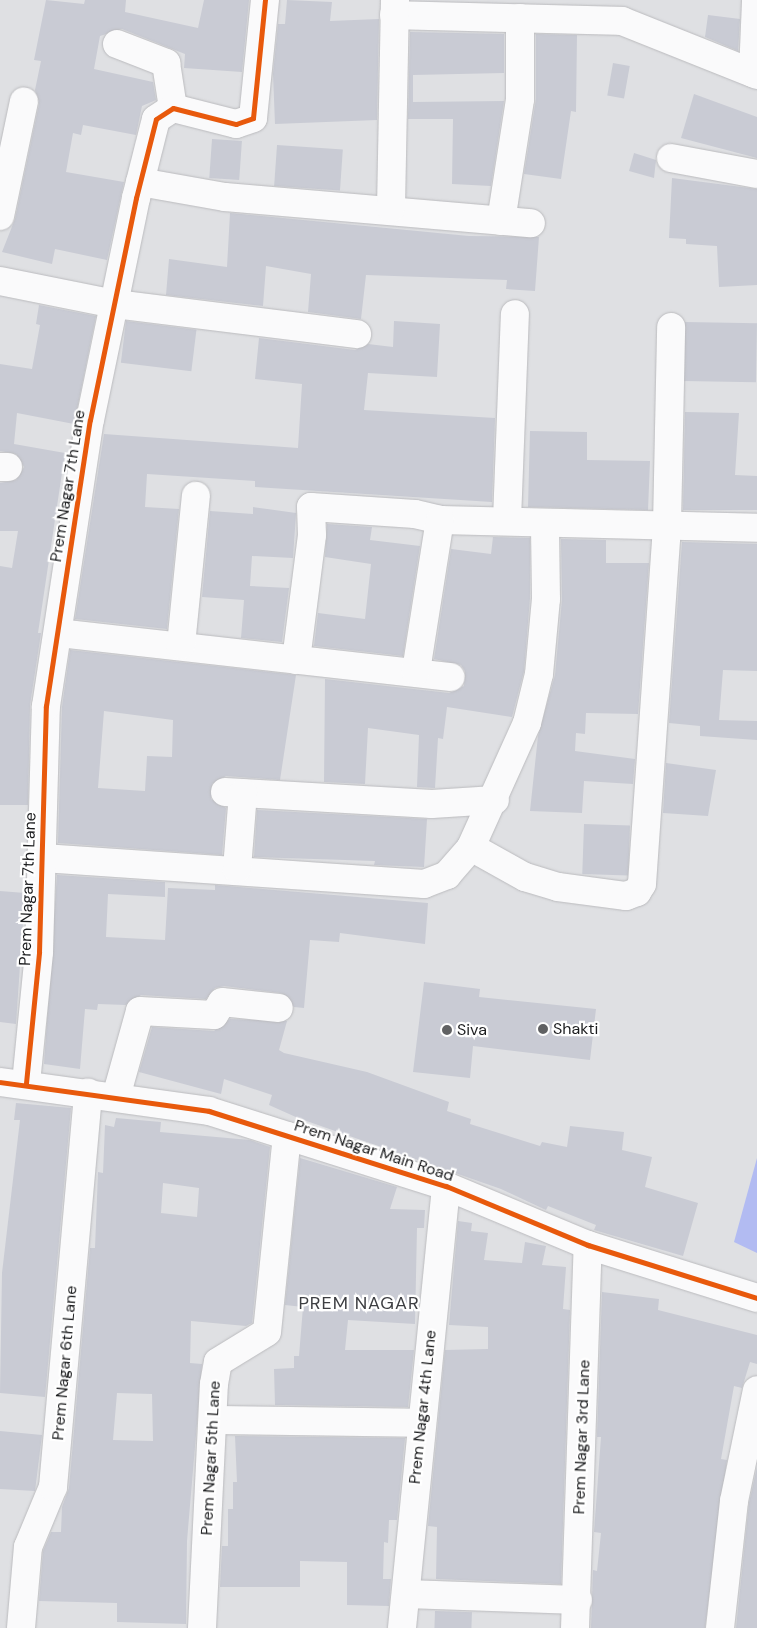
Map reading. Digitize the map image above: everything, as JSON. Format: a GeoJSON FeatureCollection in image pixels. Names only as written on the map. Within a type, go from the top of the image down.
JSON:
{"type":"FeatureCollection","features":[{"type":"Feature","properties":{"kind":"street"},"geometry":{"type":"LineString","coordinates":[[117,44],[166,63],[173,108],[236,124],[252,118],[265,0]]}},
{"type":"Feature","properties":{"kind":"street"},"geometry":{"type":"LineString","coordinates":[[391,208],[394,7],[520,18],[619,11],[755,74],[756,0]]}},
{"type":"Feature","properties":{"kind":"street"},"geometry":{"type":"LineString","coordinates":[[501,221],[520,99],[520,18]]}},
{"type":"Feature","properties":{"kind":"street"},"geometry":{"type":"LineString","coordinates":[[0,216],[24,101]]}},
{"type":"Feature","properties":{"kind":"street","name":"Prem Nagar 7th Lane"},"geometry":{"type":"LineString","coordinates":[[13,1083],[43,858],[46,706],[90,420],[140,182],[156,119],[173,108]]}},
{"type":"Feature","properties":{"kind":"street"},"geometry":{"type":"LineString","coordinates":[[671,158],[757,174]]}},
{"type":"Feature","properties":{"kind":"street"},"geometry":{"type":"LineString","coordinates":[[140,182],[226,197],[391,208],[532,223]]}},
{"type":"Feature","properties":{"kind":"street"},"geometry":{"type":"LineString","coordinates":[[0,281],[115,304],[357,334]]}},
{"type":"Feature","properties":{"kind":"street"},"geometry":{"type":"LineString","coordinates":[[507,520],[515,314]]}},
{"type":"Feature","properties":{"kind":"street"},"geometry":{"type":"LineString","coordinates":[[471,847],[525,877],[558,887],[605,895],[637,892],[646,846],[667,525],[671,326]]}},
{"type":"Feature","properties":{"kind":"street"},"geometry":{"type":"LineString","coordinates":[[181,645],[196,496]]}},
{"type":"Feature","properties":{"kind":"street"},"geometry":{"type":"LineString","coordinates":[[296,660],[312,535],[311,507],[415,514],[440,520],[507,520],[545,523],[757,528]]}},
{"type":"Feature","properties":{"kind":"street"},"geometry":{"type":"LineString","coordinates":[[416,671],[440,520]]}},
{"type":"Feature","properties":{"kind":"street"},"geometry":{"type":"LineString","coordinates":[[43,858],[424,884],[447,875],[471,847],[495,800],[527,723],[539,674],[546,599],[545,523]]}},
{"type":"Feature","properties":{"kind":"street"},"geometry":{"type":"LineString","coordinates":[[58,633],[181,645],[296,660],[416,671],[451,677]]}},
{"type":"Feature","properties":{"kind":"street"},"geometry":{"type":"LineString","coordinates":[[237,870],[234,793],[432,804],[495,800]]}},
{"type":"Feature","properties":{"kind":"street"},"geometry":{"type":"LineString","coordinates":[[116,1096],[140,1011],[214,1015],[222,1002],[279,1008]]}},
{"type":"Feature","properties":{"kind":"street","name":"Prem Nagar Main Road"},"geometry":{"type":"LineString","coordinates":[[13,1083],[88,1094],[116,1096],[209,1111],[446,1186],[588,1246],[757,1298]]}},
{"type":"Feature","properties":{"kind":"street","name":"Prem Nagar 6th Lane"},"geometry":{"type":"LineString","coordinates":[[21,1628],[28,1547],[53,1487],[88,1094]]}},
{"type":"Feature","properties":{"kind":"street","name":"Prem Nagar 5th Lane"},"geometry":{"type":"LineString","coordinates":[[202,1628],[218,1362],[267,1332],[287,1136]]}},
{"type":"Feature","properties":{"kind":"street","name":"Prem Nagar 4th Lane"},"geometry":{"type":"LineString","coordinates":[[402,1628],[446,1186]]}},
{"type":"Feature","properties":{"kind":"street","name":"Prem Nagar 3rd Lane"},"geometry":{"type":"LineString","coordinates":[[575,1628],[578,1600],[588,1246]]}},
{"type":"Feature","properties":{"kind":"street"},"geometry":{"type":"LineString","coordinates":[[720,1628],[734,1501],[757,1390]]}},
{"type":"Feature","properties":{"kind":"street"},"geometry":{"type":"LineString","coordinates":[[214,1420],[421,1423]]}},
{"type":"Feature","properties":{"kind":"street"},"geometry":{"type":"LineString","coordinates":[[406,1594],[578,1600]]}},
{"type":"Feature","properties":{"kind":"water"},"geometry":{"type":"Polygon","coordinates":[[[757,1158],[757,1253],[734,1242],[757,1158]]]}},
{"type":"Feature","properties":{"kind":"building"},"geometry":{"type":"Polygon","coordinates":[[[46,0],[84,4],[85,0],[126,0],[125,12],[198,28],[204,0],[249,0],[242,72],[184,68],[185,54],[122,29],[100,36],[94,69],[153,82],[156,100],[142,106],[136,135],[83,125],[81,135],[73,133],[66,172],[124,182],[107,260],[55,249],[52,264],[2,252],[15,219],[39,104],[35,90],[41,61],[34,60],[46,0]]]}},
{"type":"Feature","properties":{"kind":"building"},"geometry":{"type":"Polygon","coordinates":[[[287,0],[332,2],[330,21],[379,19],[377,120],[275,124],[273,74],[278,24],[285,24],[287,0]]]}},
{"type":"Feature","properties":{"kind":"building"},"geometry":{"type":"Polygon","coordinates":[[[708,15],[740,19],[738,51],[705,37],[708,15]]]}},
{"type":"Feature","properties":{"kind":"building"},"geometry":{"type":"Polygon","coordinates":[[[410,32],[504,34],[504,73],[413,75],[413,102],[504,101],[491,186],[452,184],[453,119],[408,119],[410,32]]]}},
{"type":"Feature","properties":{"kind":"building"},"geometry":{"type":"Polygon","coordinates":[[[536,34],[577,35],[576,112],[571,111],[561,179],[524,174],[536,99],[536,34]]]}},
{"type":"Feature","properties":{"kind":"building"},"geometry":{"type":"Polygon","coordinates":[[[613,63],[630,66],[624,98],[607,95],[613,63]]]}},
{"type":"Feature","properties":{"kind":"building"},"geometry":{"type":"Polygon","coordinates":[[[694,94],[757,117],[757,158],[681,138],[694,94]]]}},
{"type":"Feature","properties":{"kind":"building"},"geometry":{"type":"Polygon","coordinates":[[[212,139],[242,141],[239,180],[209,178],[212,139]]]}},
{"type":"Feature","properties":{"kind":"building"},"geometry":{"type":"Polygon","coordinates":[[[277,145],[343,150],[340,191],[274,186],[277,145]]]}},
{"type":"Feature","properties":{"kind":"building"},"geometry":{"type":"Polygon","coordinates":[[[634,153],[656,160],[654,178],[629,171],[634,153]]]}},
{"type":"Feature","properties":{"kind":"building"},"geometry":{"type":"Polygon","coordinates":[[[672,178],[757,189],[757,285],[719,287],[717,246],[686,244],[686,239],[669,238],[672,178]]]}},
{"type":"Feature","properties":{"kind":"building"},"geometry":{"type":"Polygon","coordinates":[[[230,213],[469,236],[539,237],[535,291],[506,289],[507,280],[366,275],[361,319],[308,312],[311,274],[266,266],[263,306],[166,295],[169,259],[227,267],[230,213]]]}},
{"type":"Feature","properties":{"kind":"building"},"geometry":{"type":"Polygon","coordinates":[[[39,305],[96,316],[74,424],[17,413],[14,444],[65,453],[38,633],[41,633],[30,705],[28,805],[0,805],[0,566],[12,568],[18,531],[0,531],[0,483],[16,480],[24,467],[16,454],[0,451],[0,364],[32,369],[40,325],[36,324],[39,305]]]}},
{"type":"Feature","properties":{"kind":"building"},"geometry":{"type":"Polygon","coordinates":[[[126,321],[196,330],[191,371],[121,363],[126,321]]]}},
{"type":"Feature","properties":{"kind":"building"},"geometry":{"type":"Polygon","coordinates":[[[394,321],[440,324],[437,377],[368,373],[364,410],[495,418],[492,502],[255,487],[255,481],[147,474],[145,507],[179,509],[167,629],[75,619],[104,434],[298,448],[302,384],[255,379],[259,338],[355,350],[368,344],[393,347],[394,321]]]}},
{"type":"Feature","properties":{"kind":"building"},"geometry":{"type":"Polygon","coordinates":[[[685,322],[757,323],[756,382],[684,381],[685,322]]]}},
{"type":"Feature","properties":{"kind":"building"},"geometry":{"type":"Polygon","coordinates":[[[685,412],[739,413],[735,475],[757,476],[757,510],[683,510],[685,412]]]}},
{"type":"Feature","properties":{"kind":"building"},"geometry":{"type":"Polygon","coordinates":[[[530,431],[587,432],[587,460],[650,461],[648,510],[528,507],[530,431]]]}},
{"type":"Feature","properties":{"kind":"building"},"geometry":{"type":"Polygon","coordinates":[[[253,507],[296,513],[293,558],[252,556],[250,586],[289,588],[282,642],[241,638],[244,600],[202,597],[210,511],[253,514],[253,507]]]}},
{"type":"Feature","properties":{"kind":"building"},"geometry":{"type":"Polygon","coordinates":[[[327,524],[372,527],[370,540],[420,546],[403,656],[314,646],[318,613],[365,619],[371,564],[325,557],[327,524]]]}},
{"type":"Feature","properties":{"kind":"building"},"geometry":{"type":"Polygon","coordinates":[[[493,537],[530,538],[530,598],[524,671],[512,717],[447,707],[443,739],[438,738],[435,788],[417,787],[419,735],[368,728],[365,784],[324,782],[325,679],[449,693],[464,686],[465,671],[461,665],[434,659],[451,549],[491,554],[493,537]]]}},
{"type":"Feature","properties":{"kind":"building"},"geometry":{"type":"Polygon","coordinates":[[[561,539],[606,540],[606,563],[649,563],[638,714],[586,713],[585,734],[576,733],[575,751],[635,759],[633,784],[584,781],[582,813],[530,811],[538,736],[555,675],[562,600],[561,539]]]}},
{"type":"Feature","properties":{"kind":"building"},"geometry":{"type":"Polygon","coordinates":[[[682,542],[757,544],[757,671],[723,670],[719,720],[757,721],[757,740],[700,736],[700,726],[669,723],[682,542]]]}},
{"type":"Feature","properties":{"kind":"building"},"geometry":{"type":"Polygon","coordinates":[[[70,650],[296,675],[280,780],[226,776],[212,784],[211,799],[226,808],[222,855],[58,843],[62,707],[70,650]],[[104,711],[98,788],[145,791],[147,756],[172,757],[173,720],[104,711]]]}},
{"type":"Feature","properties":{"kind":"building"},"geometry":{"type":"Polygon","coordinates":[[[666,763],[716,770],[708,816],[663,813],[666,763]]]}},
{"type":"Feature","properties":{"kind":"building"},"geometry":{"type":"Polygon","coordinates":[[[257,810],[427,819],[424,867],[374,865],[375,861],[254,857],[257,810]]]}},
{"type":"Feature","properties":{"kind":"building"},"geometry":{"type":"Polygon","coordinates":[[[584,824],[630,826],[628,876],[582,874],[584,824]]]}},
{"type":"Feature","properties":{"kind":"building"},"geometry":{"type":"Polygon","coordinates":[[[57,875],[165,882],[165,897],[108,894],[106,937],[165,940],[168,888],[215,890],[215,885],[428,903],[425,944],[340,933],[339,942],[310,940],[304,1008],[294,1007],[281,993],[224,986],[215,988],[206,999],[141,995],[126,1005],[98,1004],[97,1010],[85,1009],[80,1069],[44,1064],[57,875]]]}},
{"type":"Feature","properties":{"kind":"building"},"geometry":{"type":"Polygon","coordinates":[[[0,891],[25,893],[16,1024],[0,1022],[0,891]]]}},
{"type":"Feature","properties":{"kind":"building"},"geometry":{"type":"Polygon","coordinates":[[[424,982],[480,989],[479,997],[596,1009],[590,1060],[473,1046],[470,1078],[413,1072],[424,982]]]}},
{"type":"Feature","properties":{"kind":"building"},"geometry":{"type":"Polygon","coordinates":[[[230,1019],[287,1021],[279,1050],[284,1053],[367,1072],[449,1102],[447,1111],[471,1119],[470,1124],[540,1146],[542,1142],[567,1147],[570,1126],[624,1132],[622,1150],[652,1157],[645,1187],[698,1203],[683,1256],[594,1230],[596,1225],[548,1206],[546,1210],[501,1189],[298,1118],[269,1105],[272,1095],[224,1079],[221,1094],[139,1072],[152,1027],[214,1031],[230,1019]]]}},
{"type":"Feature","properties":{"kind":"building"},"geometry":{"type":"Polygon","coordinates":[[[16,1103],[71,1108],[45,1397],[0,1393],[2,1273],[20,1120],[14,1120],[16,1103]]]}},
{"type":"Feature","properties":{"kind":"building"},"geometry":{"type":"Polygon","coordinates":[[[116,1118],[161,1122],[160,1132],[250,1140],[270,1147],[252,1323],[246,1326],[191,1321],[190,1363],[202,1364],[187,1541],[186,1624],[117,1622],[117,1603],[39,1601],[43,1551],[51,1532],[61,1532],[62,1507],[69,1488],[90,1248],[95,1248],[98,1172],[103,1173],[105,1125],[114,1127],[116,1118]],[[163,1183],[161,1213],[197,1217],[199,1188],[163,1183]],[[117,1393],[113,1440],[153,1441],[152,1394],[117,1393]]]}},
{"type":"Feature","properties":{"kind":"building"},"geometry":{"type":"Polygon","coordinates":[[[300,1158],[397,1187],[390,1209],[425,1210],[424,1228],[417,1228],[415,1324],[348,1320],[345,1350],[414,1350],[408,1407],[275,1405],[274,1369],[294,1368],[294,1356],[299,1356],[303,1307],[285,1305],[300,1158]]]}},
{"type":"Feature","properties":{"kind":"building"},"geometry":{"type":"Polygon","coordinates":[[[458,1221],[472,1223],[471,1231],[488,1233],[484,1260],[522,1263],[525,1242],[546,1246],[542,1265],[566,1267],[563,1309],[570,1310],[561,1584],[436,1579],[437,1527],[428,1526],[445,1350],[488,1349],[488,1327],[449,1325],[458,1221]]]}},
{"type":"Feature","properties":{"kind":"building"},"geometry":{"type":"Polygon","coordinates":[[[602,1292],[659,1299],[658,1310],[757,1335],[757,1364],[750,1362],[742,1388],[734,1386],[721,1459],[727,1460],[705,1628],[591,1628],[593,1570],[597,1571],[601,1533],[594,1532],[601,1437],[597,1437],[602,1292]]]}},
{"type":"Feature","properties":{"kind":"building"},"geometry":{"type":"Polygon","coordinates":[[[0,1431],[42,1435],[35,1491],[0,1489],[0,1431]]]}},
{"type":"Feature","properties":{"kind":"building"},"geometry":{"type":"Polygon","coordinates":[[[235,1436],[405,1438],[397,1520],[389,1520],[388,1543],[384,1542],[383,1579],[391,1579],[389,1606],[347,1605],[347,1562],[300,1561],[300,1587],[220,1587],[222,1546],[228,1546],[228,1509],[233,1509],[233,1482],[237,1482],[235,1436]]]}},
{"type":"Feature","properties":{"kind":"building"},"geometry":{"type":"Polygon","coordinates":[[[757,1467],[757,1628],[736,1628],[749,1503],[757,1467]]]}},
{"type":"Feature","properties":{"kind":"building"},"geometry":{"type":"Polygon","coordinates":[[[435,1611],[472,1612],[471,1628],[434,1628],[435,1611]]]}},
{"type":"Feature","properties":{"kind":"cycle path"},"geometry":{"type":"LineString","coordinates":[[26,1083],[39,952],[46,706],[90,420],[136,198],[156,119],[173,108],[236,124],[253,118],[265,0]]}},
{"type":"Feature","properties":{"kind":"cycle path"},"geometry":{"type":"LineString","coordinates":[[0,1082],[209,1111],[446,1186],[588,1245],[757,1298]]}},
{"type":"Feature","properties":{"kind":"place","name":"Shakti"},"geometry":{"type":"Point","coordinates":[543,1029]}},
{"type":"Feature","properties":{"kind":"place","name":"Siva"},"geometry":{"type":"Point","coordinates":[447,1030]}},
{"type":"Feature","properties":{"kind":"district","name":"PREM NAGAR"},"geometry":{"type":"Point","coordinates":[359,1303]}}]}
